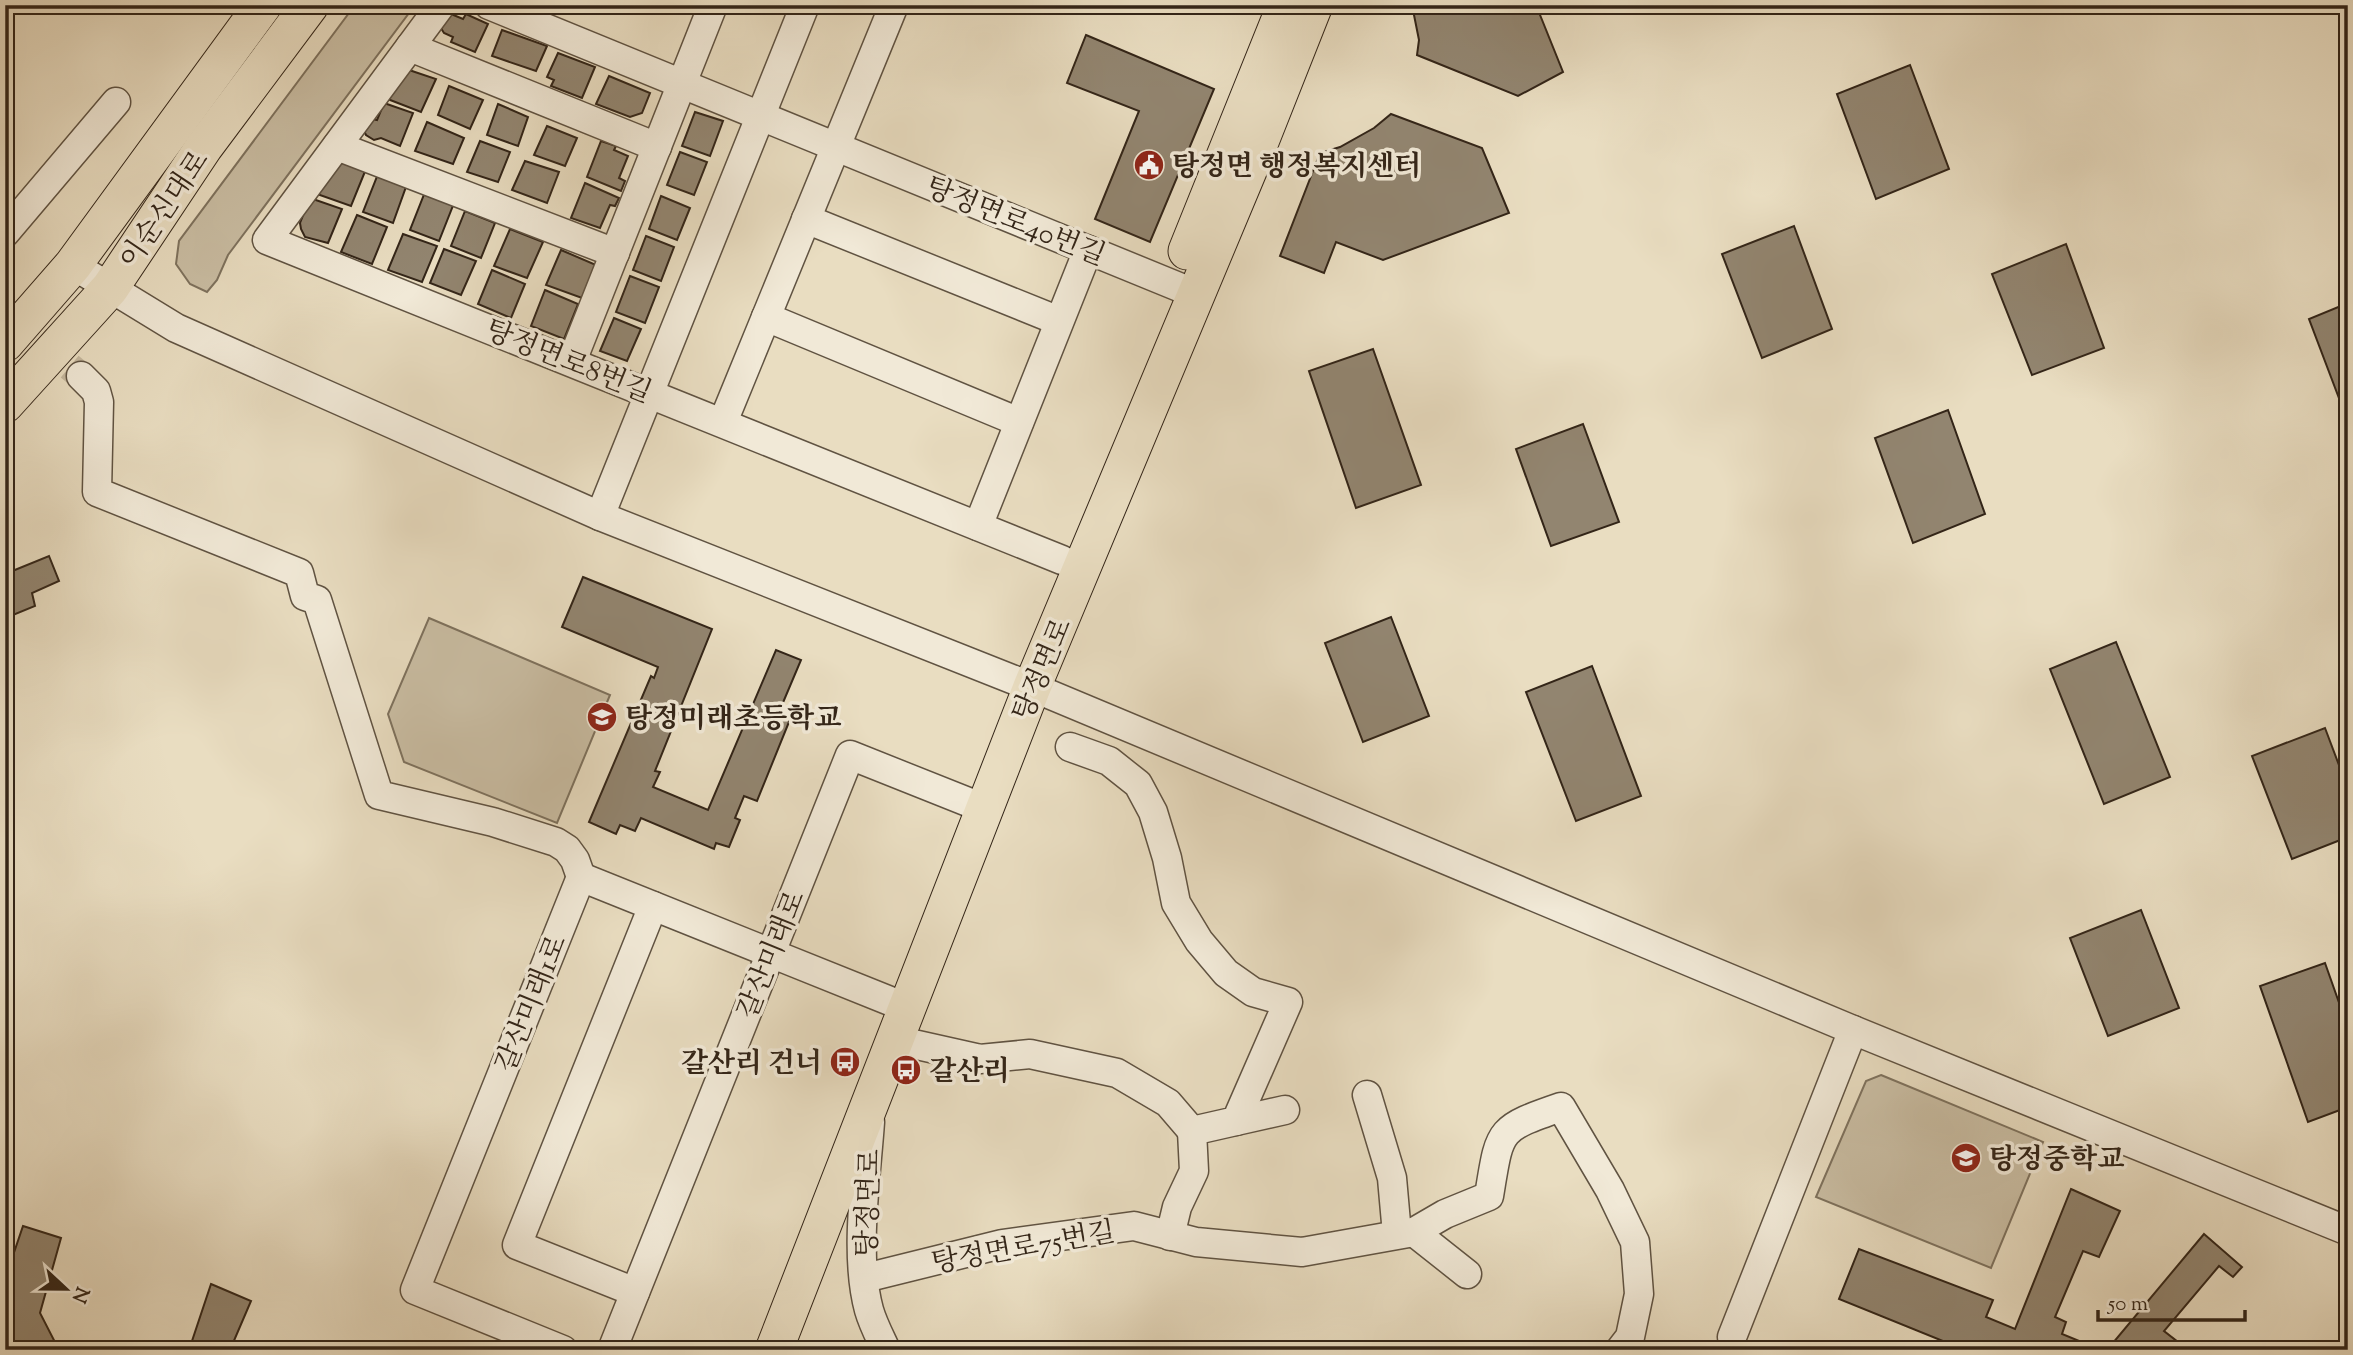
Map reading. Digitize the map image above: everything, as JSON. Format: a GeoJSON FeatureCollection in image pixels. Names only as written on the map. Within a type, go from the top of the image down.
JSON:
{"type":"FeatureCollection","features":[{"type":"Feature","properties":{"kind":"main road","name":"이순신대로"},"geometry":{"type":"LineString","coordinates":[[5,342],[73,265],[263,5]]}},
{"type":"Feature","properties":{"kind":"main road","name":"이순신대로"},"geometry":{"type":"LineString","coordinates":[[5,404],[110,288],[204,148],[310,5]]}},
{"type":"Feature","properties":{"kind":"main road","name":"탕정면로"},"geometry":{"type":"LineString","coordinates":[[863,1097],[895,1040],[1024,684],[1185,290],[1286,5]]}},
{"type":"Feature","properties":{"kind":"main road","name":"탕정면로"},"geometry":{"type":"LineString","coordinates":[[863,1097],[890,1001],[968,802],[1024,684],[1062,560],[1185,290],[1255,154],[1314,5]]}},
{"type":"Feature","properties":{"kind":"main road"},"geometry":{"type":"LineString","coordinates":[[774,1350],[822,1228],[863,1097]]}},
{"type":"Feature","properties":{"kind":"main road"},"geometry":{"type":"LineString","coordinates":[[748,1350],[863,1097]]}},
{"type":"Feature","properties":{"kind":"street","name":"탕정면로8번길"},"geometry":{"type":"LineString","coordinates":[[441,5],[267,240],[1062,560]]}},
{"type":"Feature","properties":{"kind":"street","name":"탕정면로40번길"},"geometry":{"type":"LineString","coordinates":[[489,5],[1185,290]]}},
{"type":"Feature","properties":{"kind":"street"},"geometry":{"type":"LineString","coordinates":[[572,361],[713,5]]}},
{"type":"Feature","properties":{"kind":"street"},"geometry":{"type":"LineString","coordinates":[[600,516],[805,5]]}},
{"type":"Feature","properties":{"kind":"street"},"geometry":{"type":"LineString","coordinates":[[723,422],[894,5]]}},
{"type":"Feature","properties":{"kind":"street"},"geometry":{"type":"LineString","coordinates":[[410,47],[657,147]]}},
{"type":"Feature","properties":{"kind":"street"},"geometry":{"type":"LineString","coordinates":[[5,233],[116,102]]}},
{"type":"Feature","properties":{"kind":"street"},"geometry":{"type":"LineString","coordinates":[[337,146],[615,253]]}},
{"type":"Feature","properties":{"kind":"street"},"geometry":{"type":"LineString","coordinates":[[806,219],[1059,321]]}},
{"type":"Feature","properties":{"kind":"street"},"geometry":{"type":"LineString","coordinates":[[978,526],[1088,250]]}},
{"type":"Feature","properties":{"kind":"street"},"geometry":{"type":"LineString","coordinates":[[73,265],[176,328],[600,516],[1024,684],[1853,1030],[2348,1231]]}},
{"type":"Feature","properties":{"kind":"street"},"geometry":{"type":"LineString","coordinates":[[766,317],[1019,422]]}},
{"type":"Feature","properties":{"kind":"street"},"geometry":{"type":"LineString","coordinates":[[81,376],[96,391],[99,402],[97,492],[299,573],[305,596],[317,600],[379,795],[494,822],[556,842],[567,849],[575,860],[580,877],[890,1001]]}},
{"type":"Feature","properties":{"kind":"street"},"geometry":{"type":"LineString","coordinates":[[1070,747],[1109,761],[1138,784],[1153,812],[1167,858],[1176,903],[1199,941],[1226,972],[1254,992],[1288,1002],[1236,1121]]}},
{"type":"Feature","properties":{"kind":"street","name":"갈산미래로"},"geometry":{"type":"LineString","coordinates":[[612,1350],[850,755],[968,802]]}},
{"type":"Feature","properties":{"kind":"street","name":"갈산미래1로"},"geometry":{"type":"LineString","coordinates":[[564,1350],[415,1290],[580,877]]}},
{"type":"Feature","properties":{"kind":"street"},"geometry":{"type":"LineString","coordinates":[[635,1292],[517,1245],[653,906]]}},
{"type":"Feature","properties":{"kind":"street"},"geometry":{"type":"LineString","coordinates":[[1732,1337],[1853,1030]]}},
{"type":"Feature","properties":{"kind":"street"},"geometry":{"type":"LineString","coordinates":[[895,1040],[980,1059],[1030,1054],[1117,1073],[1168,1103],[1192,1131],[1194,1171],[1177,1207],[1170,1236]]}},
{"type":"Feature","properties":{"kind":"street"},"geometry":{"type":"LineString","coordinates":[[1367,1095],[1406,1233],[1467,1274]]}},
{"type":"Feature","properties":{"kind":"street","name":"탕정면로"},"geometry":{"type":"LineString","coordinates":[[863,1097],[864,1278],[870,1312],[886,1350]]}},
{"type":"Feature","properties":{"kind":"street","name":"탕정면로75번길"},"geometry":{"type":"LineString","coordinates":[[864,1278],[1002,1244],[1134,1226],[1196,1242],[1303,1252],[1406,1233],[1489,1196],[1496,1148],[1504,1133],[1520,1121],[1561,1107],[1610,1190],[1635,1242],[1639,1294],[1630,1337],[1620,1350]]}},
{"type":"Feature","properties":{"kind":"street"},"geometry":{"type":"LineString","coordinates":[[1192,1131],[1285,1110]]}},
{"type":"Feature","properties":{"kind":"street"},"geometry":{"type":"LineString","coordinates":[[822,1228],[834,1221],[846,1219],[857,1226],[862,1236]]}},
{"type":"Feature","properties":{"kind":"shaded area"},"geometry":{"type":"Polygon","coordinates":[[[355,5],[415,5],[228,255],[217,280],[207,292],[190,284],[176,264],[179,241],[355,5]]]}},
{"type":"Feature","properties":{"kind":"shaded area"},"geometry":{"type":"Polygon","coordinates":[[[429,618],[610,695],[557,823],[404,762],[388,714],[429,618]]]}},
{"type":"Feature","properties":{"kind":"shaded area"},"geometry":{"type":"Polygon","coordinates":[[[1881,1075],[2043,1142],[1991,1268],[1816,1197],[1866,1081],[1881,1075]]]}},
{"type":"Feature","properties":{"kind":"building"},"geometry":{"type":"Polygon","coordinates":[[[1412,5],[1536,5],[1563,72],[1518,96],[1417,55],[1419,40],[1412,5]]]}},
{"type":"Feature","properties":{"kind":"building"},"geometry":{"type":"Polygon","coordinates":[[[451,14],[463,19],[466,14],[488,24],[475,52],[451,42],[453,37],[444,33],[439,25],[451,14]]]}},
{"type":"Feature","properties":{"kind":"building"},"geometry":{"type":"Polygon","coordinates":[[[502,30],[547,46],[536,71],[492,56],[502,30]]]}},
{"type":"Feature","properties":{"kind":"building","name":"탕정면 행정복지센터"},"geometry":{"type":"Polygon","coordinates":[[[1086,35],[1214,89],[1150,242],[1095,219],[1139,111],[1067,83],[1086,35]]]}},
{"type":"Feature","properties":{"kind":"building"},"geometry":{"type":"Polygon","coordinates":[[[558,53],[595,67],[582,98],[551,86],[554,80],[547,77],[558,53]]]}},
{"type":"Feature","properties":{"kind":"building"},"geometry":{"type":"Polygon","coordinates":[[[1910,65],[1949,169],[1876,199],[1837,94],[1910,65]]]}},
{"type":"Feature","properties":{"kind":"building"},"geometry":{"type":"Polygon","coordinates":[[[409,70],[436,79],[421,112],[385,98],[409,70]]]}},
{"type":"Feature","properties":{"kind":"building"},"geometry":{"type":"Polygon","coordinates":[[[609,76],[650,93],[642,113],[630,117],[596,104],[609,76]]]}},
{"type":"Feature","properties":{"kind":"building"},"geometry":{"type":"Polygon","coordinates":[[[449,86],[483,100],[470,129],[438,115],[449,86]]]}},
{"type":"Feature","properties":{"kind":"building"},"geometry":{"type":"Polygon","coordinates":[[[384,103],[413,113],[400,146],[381,138],[374,140],[364,131],[372,119],[377,120],[384,103]]]}},
{"type":"Feature","properties":{"kind":"building"},"geometry":{"type":"Polygon","coordinates":[[[498,104],[528,117],[518,146],[487,135],[498,104]]]}},
{"type":"Feature","properties":{"kind":"building"},"geometry":{"type":"Polygon","coordinates":[[[695,112],[723,121],[710,156],[682,146],[695,112]]]}},
{"type":"Feature","properties":{"kind":"building"},"geometry":{"type":"Polygon","coordinates":[[[1391,114],[1482,148],[1509,213],[1383,260],[1336,242],[1324,273],[1280,256],[1320,153],[1340,147],[1374,128],[1391,114]]]}},
{"type":"Feature","properties":{"kind":"building"},"geometry":{"type":"Polygon","coordinates":[[[427,122],[464,138],[453,164],[415,151],[427,122]]]}},
{"type":"Feature","properties":{"kind":"building"},"geometry":{"type":"Polygon","coordinates":[[[547,126],[577,138],[565,166],[534,155],[547,126]]]}},
{"type":"Feature","properties":{"kind":"building"},"geometry":{"type":"Polygon","coordinates":[[[480,141],[510,152],[498,182],[467,172],[480,141]]]}},
{"type":"Feature","properties":{"kind":"building"},"geometry":{"type":"Polygon","coordinates":[[[601,141],[616,146],[614,150],[628,156],[619,178],[625,181],[621,191],[587,177],[601,141]]]}},
{"type":"Feature","properties":{"kind":"building"},"geometry":{"type":"Polygon","coordinates":[[[680,152],[707,162],[694,195],[667,185],[680,152]]]}},
{"type":"Feature","properties":{"kind":"building"},"geometry":{"type":"Polygon","coordinates":[[[340,160],[366,169],[351,206],[317,194],[340,160]]]}},
{"type":"Feature","properties":{"kind":"building"},"geometry":{"type":"Polygon","coordinates":[[[525,161],[559,172],[547,203],[512,190],[525,161]]]}},
{"type":"Feature","properties":{"kind":"building"},"geometry":{"type":"Polygon","coordinates":[[[378,174],[407,184],[393,223],[363,212],[378,174]]]}},
{"type":"Feature","properties":{"kind":"building"},"geometry":{"type":"Polygon","coordinates":[[[585,183],[619,198],[615,206],[610,205],[600,228],[571,218],[585,183]]]}},
{"type":"Feature","properties":{"kind":"building"},"geometry":{"type":"Polygon","coordinates":[[[425,192],[454,203],[439,241],[410,230],[425,192]]]}},
{"type":"Feature","properties":{"kind":"building"},"geometry":{"type":"Polygon","coordinates":[[[661,196],[690,208],[677,240],[649,229],[661,196]]]}},
{"type":"Feature","properties":{"kind":"building"},"geometry":{"type":"Polygon","coordinates":[[[310,198],[342,209],[328,243],[305,237],[301,229],[300,223],[310,198]]]}},
{"type":"Feature","properties":{"kind":"building"},"geometry":{"type":"Polygon","coordinates":[[[465,211],[495,223],[481,258],[451,246],[465,211]]]}},
{"type":"Feature","properties":{"kind":"building"},"geometry":{"type":"Polygon","coordinates":[[[357,215],[387,227],[372,264],[341,252],[357,215]]]}},
{"type":"Feature","properties":{"kind":"building"},"geometry":{"type":"Polygon","coordinates":[[[1794,226],[1832,329],[1762,358],[1722,254],[1794,226]]]}},
{"type":"Feature","properties":{"kind":"building"},"geometry":{"type":"Polygon","coordinates":[[[510,229],[543,242],[527,278],[494,266],[510,229]]]}},
{"type":"Feature","properties":{"kind":"building"},"geometry":{"type":"Polygon","coordinates":[[[403,234],[437,246],[422,282],[388,270],[403,234]]]}},
{"type":"Feature","properties":{"kind":"building"},"geometry":{"type":"Polygon","coordinates":[[[646,236],[674,247],[661,281],[633,270],[646,236]]]}},
{"type":"Feature","properties":{"kind":"building"},"geometry":{"type":"Polygon","coordinates":[[[2066,244],[2104,348],[2032,375],[1992,274],[2066,244]]]}},
{"type":"Feature","properties":{"kind":"building"},"geometry":{"type":"Polygon","coordinates":[[[444,249],[476,261],[461,295],[430,283],[444,249]]]}},
{"type":"Feature","properties":{"kind":"building"},"geometry":{"type":"Polygon","coordinates":[[[561,250],[596,265],[582,298],[546,285],[561,250]]]}},
{"type":"Feature","properties":{"kind":"building"},"geometry":{"type":"Polygon","coordinates":[[[492,270],[525,284],[511,318],[478,304],[492,270]]]}},
{"type":"Feature","properties":{"kind":"building"},"geometry":{"type":"Polygon","coordinates":[[[630,276],[659,287],[645,323],[616,312],[630,276]]]}},
{"type":"Feature","properties":{"kind":"building"},"geometry":{"type":"Polygon","coordinates":[[[545,290],[578,304],[564,339],[531,326],[545,290]]]}},
{"type":"Feature","properties":{"kind":"building"},"geometry":{"type":"Polygon","coordinates":[[[2348,303],[2348,422],[2309,319],[2348,303]]]}},
{"type":"Feature","properties":{"kind":"building"},"geometry":{"type":"Polygon","coordinates":[[[614,318],[641,329],[627,361],[600,351],[614,318]]]}},
{"type":"Feature","properties":{"kind":"building"},"geometry":{"type":"Polygon","coordinates":[[[1373,349],[1421,485],[1356,508],[1309,371],[1373,349]]]}},
{"type":"Feature","properties":{"kind":"building"},"geometry":{"type":"Polygon","coordinates":[[[1948,410],[1985,514],[1913,543],[1875,438],[1948,410]]]}},
{"type":"Feature","properties":{"kind":"building"},"geometry":{"type":"Polygon","coordinates":[[[1583,424],[1619,522],[1551,546],[1516,449],[1583,424]]]}},
{"type":"Feature","properties":{"kind":"building"},"geometry":{"type":"Polygon","coordinates":[[[49,556],[59,581],[32,593],[35,606],[13,615],[8,604],[5,605],[5,574],[49,556]]]}},
{"type":"Feature","properties":{"kind":"building"},"geometry":{"type":"Polygon","coordinates":[[[583,577],[712,629],[655,771],[660,772],[653,787],[708,810],[776,650],[801,660],[779,712],[791,717],[757,801],[744,796],[735,818],[740,820],[729,847],[716,843],[714,849],[641,818],[635,831],[620,825],[616,834],[589,822],[651,676],[654,678],[658,667],[562,627],[583,577]]]}},
{"type":"Feature","properties":{"kind":"building"},"geometry":{"type":"Polygon","coordinates":[[[1391,617],[1429,716],[1363,742],[1325,643],[1391,617]]]}},
{"type":"Feature","properties":{"kind":"building"},"geometry":{"type":"Polygon","coordinates":[[[2116,642],[2170,777],[2104,804],[2050,669],[2116,642]]]}},
{"type":"Feature","properties":{"kind":"building"},"geometry":{"type":"Polygon","coordinates":[[[1592,666],[1641,796],[1576,821],[1526,692],[1592,666]]]}},
{"type":"Feature","properties":{"kind":"building"},"geometry":{"type":"Polygon","coordinates":[[[2325,728],[2348,789],[2348,837],[2292,859],[2252,756],[2325,728]]]}},
{"type":"Feature","properties":{"kind":"building"},"geometry":{"type":"Polygon","coordinates":[[[2141,910],[2179,1008],[2108,1036],[2070,938],[2141,910]]]}},
{"type":"Feature","properties":{"kind":"building"},"geometry":{"type":"Polygon","coordinates":[[[2325,963],[2348,1028],[2348,1107],[2308,1122],[2260,986],[2325,963]]]}},
{"type":"Feature","properties":{"kind":"building"},"geometry":{"type":"Polygon","coordinates":[[[2071,1189],[2120,1211],[2099,1257],[2083,1251],[2055,1317],[2066,1322],[2062,1334],[2101,1350],[1965,1350],[1839,1299],[1859,1249],[1993,1300],[1986,1317],[2015,1329],[2071,1189]]]}},
{"type":"Feature","properties":{"kind":"building"},"geometry":{"type":"Polygon","coordinates":[[[23,1226],[61,1238],[40,1313],[59,1350],[15,1350],[5,1333],[5,1279],[23,1226]]]}},
{"type":"Feature","properties":{"kind":"building"},"geometry":{"type":"Polygon","coordinates":[[[2204,1234],[2242,1267],[2233,1277],[2219,1266],[2164,1331],[2178,1342],[2172,1350],[2107,1350],[2204,1234]]]}},
{"type":"Feature","properties":{"kind":"building"},"geometry":{"type":"Polygon","coordinates":[[[211,1284],[251,1301],[230,1350],[189,1350],[211,1284]]]}},
{"type":"Feature","properties":{"kind":"tunnel"},"geometry":{"type":"LineString","coordinates":[[5,313],[81,376]]}},
{"type":"Feature","properties":{"kind":"place","name":"탕정면 행정복지센터"},"geometry":{"type":"Point","coordinates":[1149,165]}},
{"type":"Feature","properties":{"kind":"place","name":"탕정미래초등학교"},"geometry":{"type":"Point","coordinates":[602,717]}},
{"type":"Feature","properties":{"kind":"place","name":"갈산리 건너"},"geometry":{"type":"Point","coordinates":[845,1062]}},
{"type":"Feature","properties":{"kind":"place","name":"갈산리"},"geometry":{"type":"Point","coordinates":[906,1070]}},
{"type":"Feature","properties":{"kind":"place","name":"탕정중학교"},"geometry":{"type":"Point","coordinates":[1966,1158]}}]}
